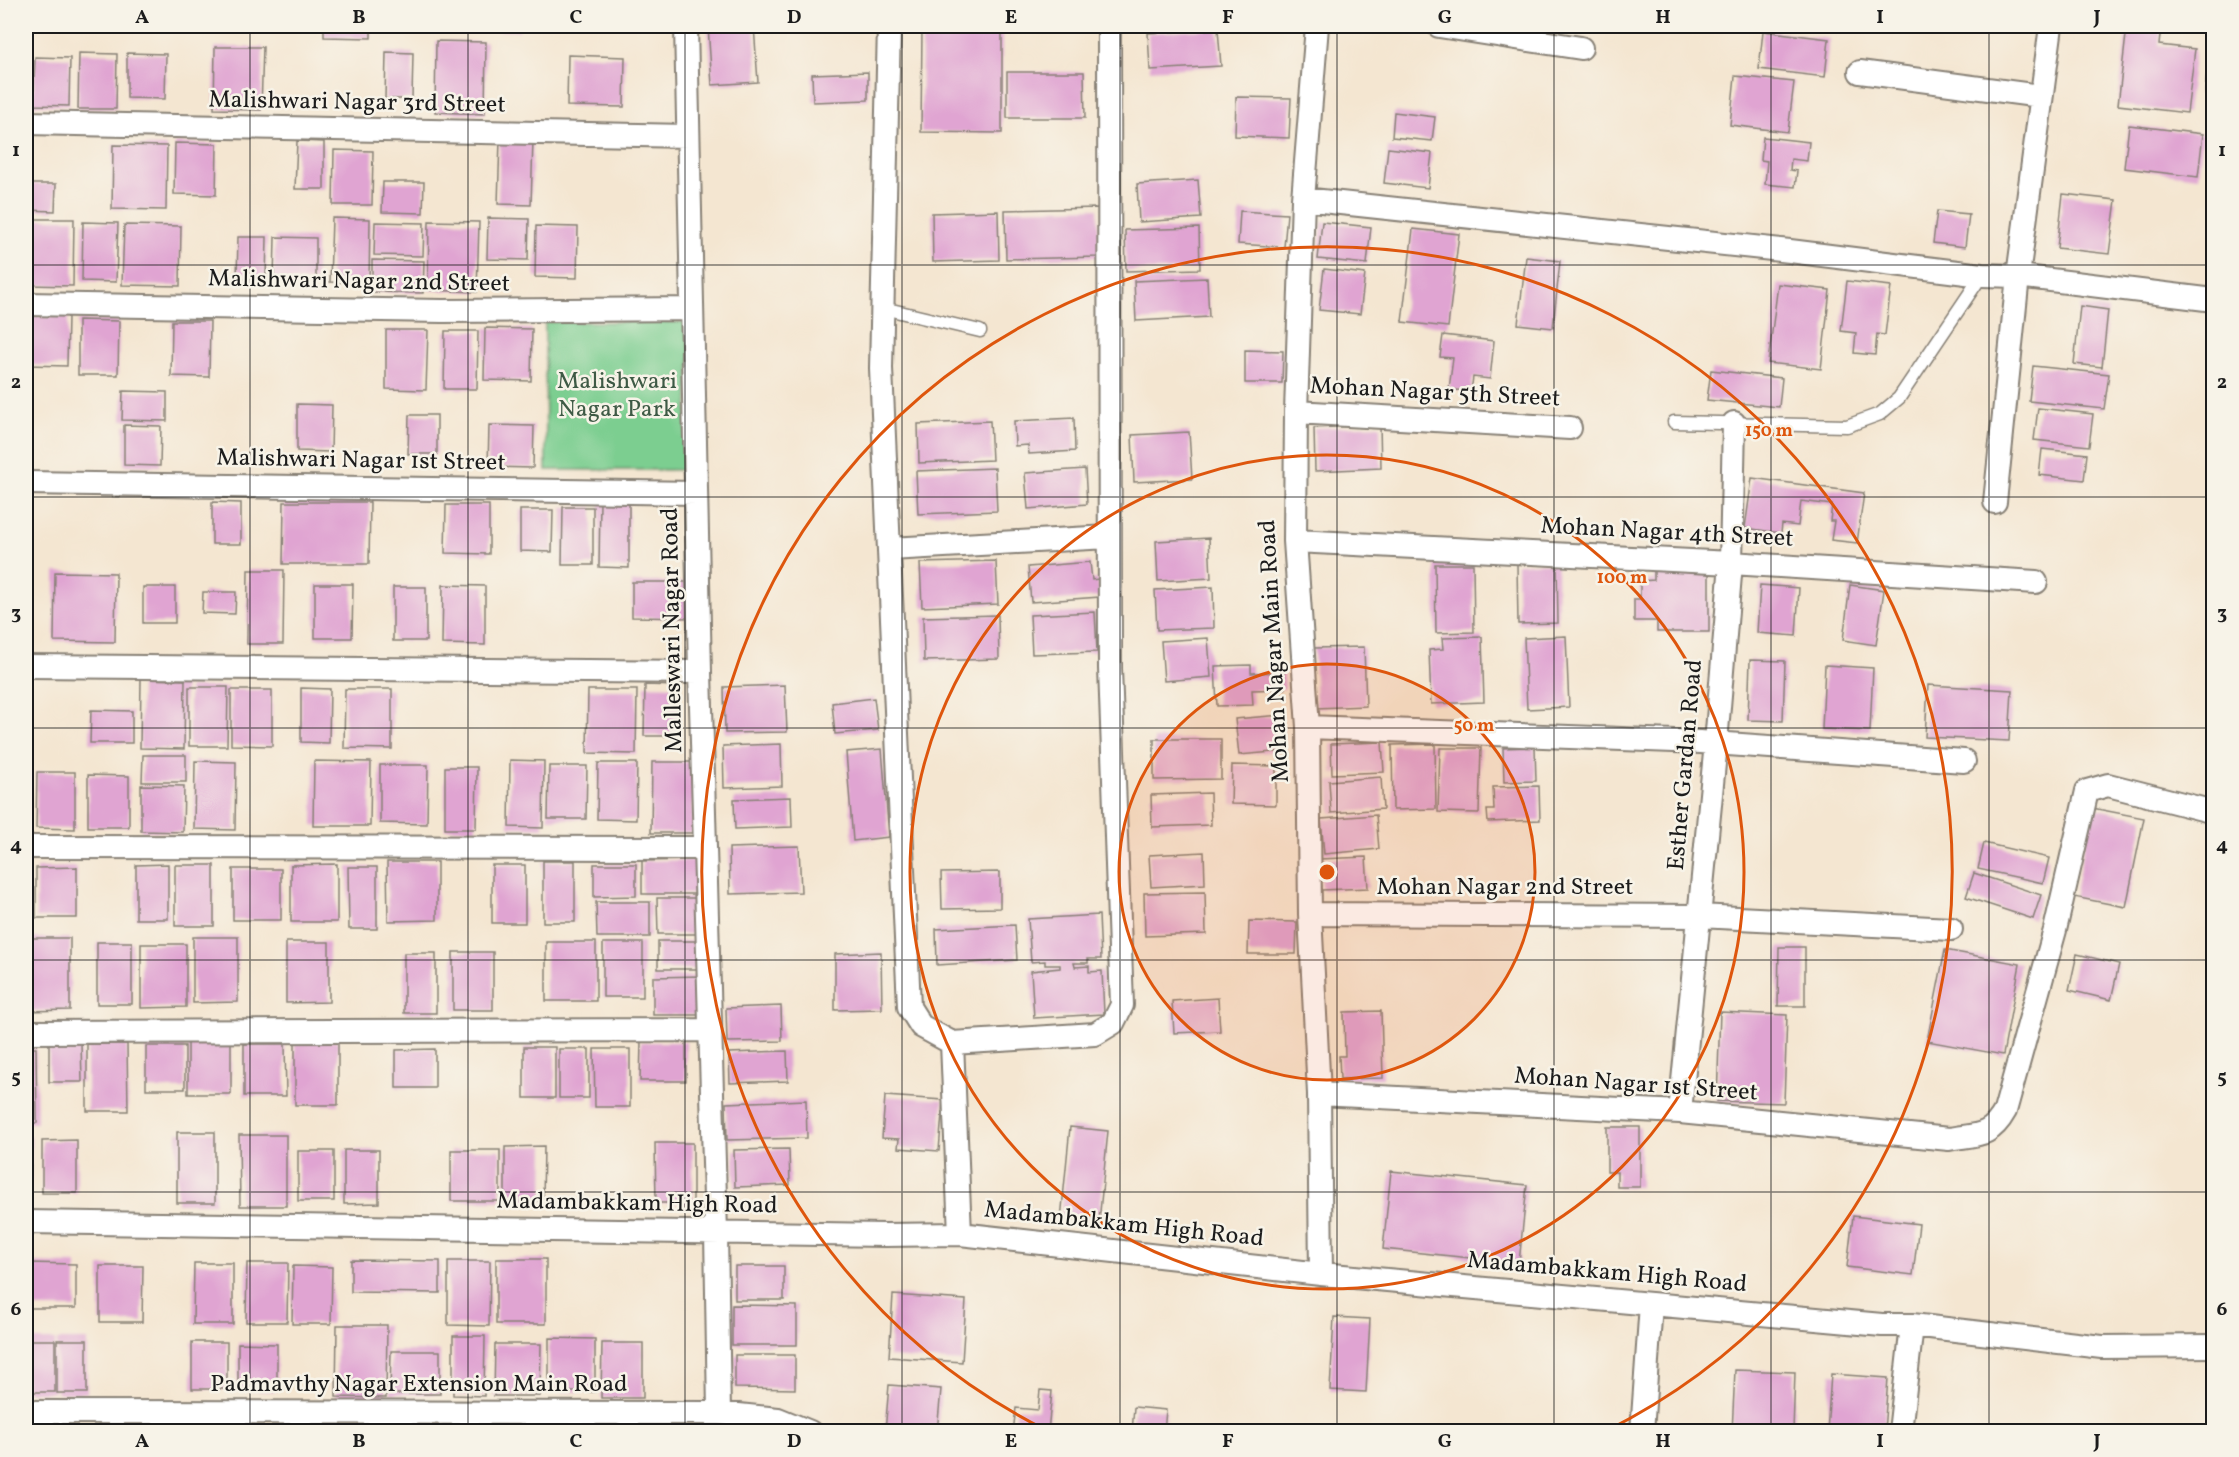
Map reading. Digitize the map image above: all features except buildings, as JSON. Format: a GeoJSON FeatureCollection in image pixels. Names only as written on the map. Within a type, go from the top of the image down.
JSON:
{"type":"FeatureCollection","features":[{"type":"Feature","properties":{"kind":"street","name":"Malleswari Nagar Road"},"geometry":{"type":"LineString","coordinates":[[686,26],[700,672],[716,1233],[718,1413]]}},
{"type":"Feature","properties":{"kind":"street"},"geometry":{"type":"LineString","coordinates":[[889,26],[881,368],[909,1007],[921,1026],[952,1044],[1095,1034],[1113,1023],[1122,1005],[1110,668],[1109,26]]}},
{"type":"Feature","properties":{"kind":"street","name":"Mohan Nagar Main Road"},"geometry":{"type":"LineString","coordinates":[[1317,26],[1303,199],[1296,412],[1295,541],[1308,727],[1310,914],[1319,1094],[1321,1274]]}},
{"type":"Feature","properties":{"kind":"street"},"geometry":{"type":"LineString","coordinates":[[1439,26],[1581,48]]}},
{"type":"Feature","properties":{"kind":"street"},"geometry":{"type":"LineString","coordinates":[[1995,502],[2018,276],[2051,26]]}},
{"type":"Feature","properties":{"kind":"street"},"geometry":{"type":"LineString","coordinates":[[1860,72],[2041,96]]}},
{"type":"Feature","properties":{"kind":"street","name":"Malishwari Nagar 3rd Street"},"geometry":{"type":"LineString","coordinates":[[26,123],[688,136]]}},
{"type":"Feature","properties":{"kind":"street"},"geometry":{"type":"LineString","coordinates":[[1303,199],[1790,251],[1982,275],[2018,276],[2214,300]]}},
{"type":"Feature","properties":{"kind":"street","name":"Malishwari Nagar 2nd Street"},"geometry":{"type":"LineString","coordinates":[[26,304],[442,311],[692,309]]}},
{"type":"Feature","properties":{"kind":"street","name":"Mohan Nagar 5th Street"},"geometry":{"type":"LineString","coordinates":[[1296,412],[1570,428]]}},
{"type":"Feature","properties":{"kind":"street","name":"Esther Gardan Road"},"geometry":{"type":"LineString","coordinates":[[1680,1112],[1731,563],[1734,423]]}},
{"type":"Feature","properties":{"kind":"street","name":"Malishwari Nagar 1st Street"},"geometry":{"type":"LineString","coordinates":[[26,483],[696,493]]}},
{"type":"Feature","properties":{"kind":"street"},"geometry":{"type":"LineString","coordinates":[[890,549],[1109,537]]}},
{"type":"Feature","properties":{"kind":"street","name":"Mohan Nagar 4th Street"},"geometry":{"type":"LineString","coordinates":[[1295,541],[1731,563],[2036,582]]}},
{"type":"Feature","properties":{"kind":"street"},"geometry":{"type":"LineString","coordinates":[[26,666],[700,672]]}},
{"type":"Feature","properties":{"kind":"street"},"geometry":{"type":"LineString","coordinates":[[1308,727],[1716,743],[1964,762]]}},
{"type":"Feature","properties":{"kind":"street","name":"Mohan Nagar 1st Street"},"geometry":{"type":"LineString","coordinates":[[1319,1094],[1680,1112],[1949,1139],[1987,1132],[1997,1126],[2005,1111],[2055,930],[2087,790],[2108,784],[2214,812]]}},
{"type":"Feature","properties":{"kind":"street"},"geometry":{"type":"LineString","coordinates":[[26,847],[705,848]]}},
{"type":"Feature","properties":{"kind":"street","name":"Mohan Nagar 2nd Street"},"geometry":{"type":"LineString","coordinates":[[1310,914],[1699,916],[1951,929]]}},
{"type":"Feature","properties":{"kind":"street"},"geometry":{"type":"LineString","coordinates":[[26,1032],[710,1030]]}},
{"type":"Feature","properties":{"kind":"street"},"geometry":{"type":"LineString","coordinates":[[952,1044],[960,1233]]}},
{"type":"Feature","properties":{"kind":"street","name":"Madambakkam High Road"},"geometry":{"type":"LineString","coordinates":[[26,1222],[885,1235],[960,1233],[1321,1274],[1912,1325],[2102,1347],[2214,1346]]}},
{"type":"Feature","properties":{"kind":"street"},"geometry":{"type":"LineString","coordinates":[[1642,1431],[1651,1304]]}},
{"type":"Feature","properties":{"kind":"street"},"geometry":{"type":"LineString","coordinates":[[1900,1431],[1912,1325]]}},
{"type":"Feature","properties":{"kind":"street","name":"Padmavthy Nagar Extension Main Road"},"geometry":{"type":"LineString","coordinates":[[34,1418],[662,1422],[718,1413],[778,1419],[810,1431]]}},
{"type":"Feature","properties":{"kind":"lane"},"geometry":{"type":"LineString","coordinates":[[2214,69],[2212,99],[2214,112]]}},
{"type":"Feature","properties":{"kind":"lane"},"geometry":{"type":"LineString","coordinates":[[1674,422],[1847,426],[1880,414],[1899,398],[1982,275]]}},
{"type":"Feature","properties":{"kind":"lane"},"geometry":{"type":"LineString","coordinates":[[883,308],[980,330]]}},
{"type":"Feature","properties":{"kind":"green space","name":"Malishwari Nagar Park"},"geometry":{"type":"Polygon","coordinates":[[[545,322],[692,322],[684,470],[546,470],[545,322]]]}}]}
